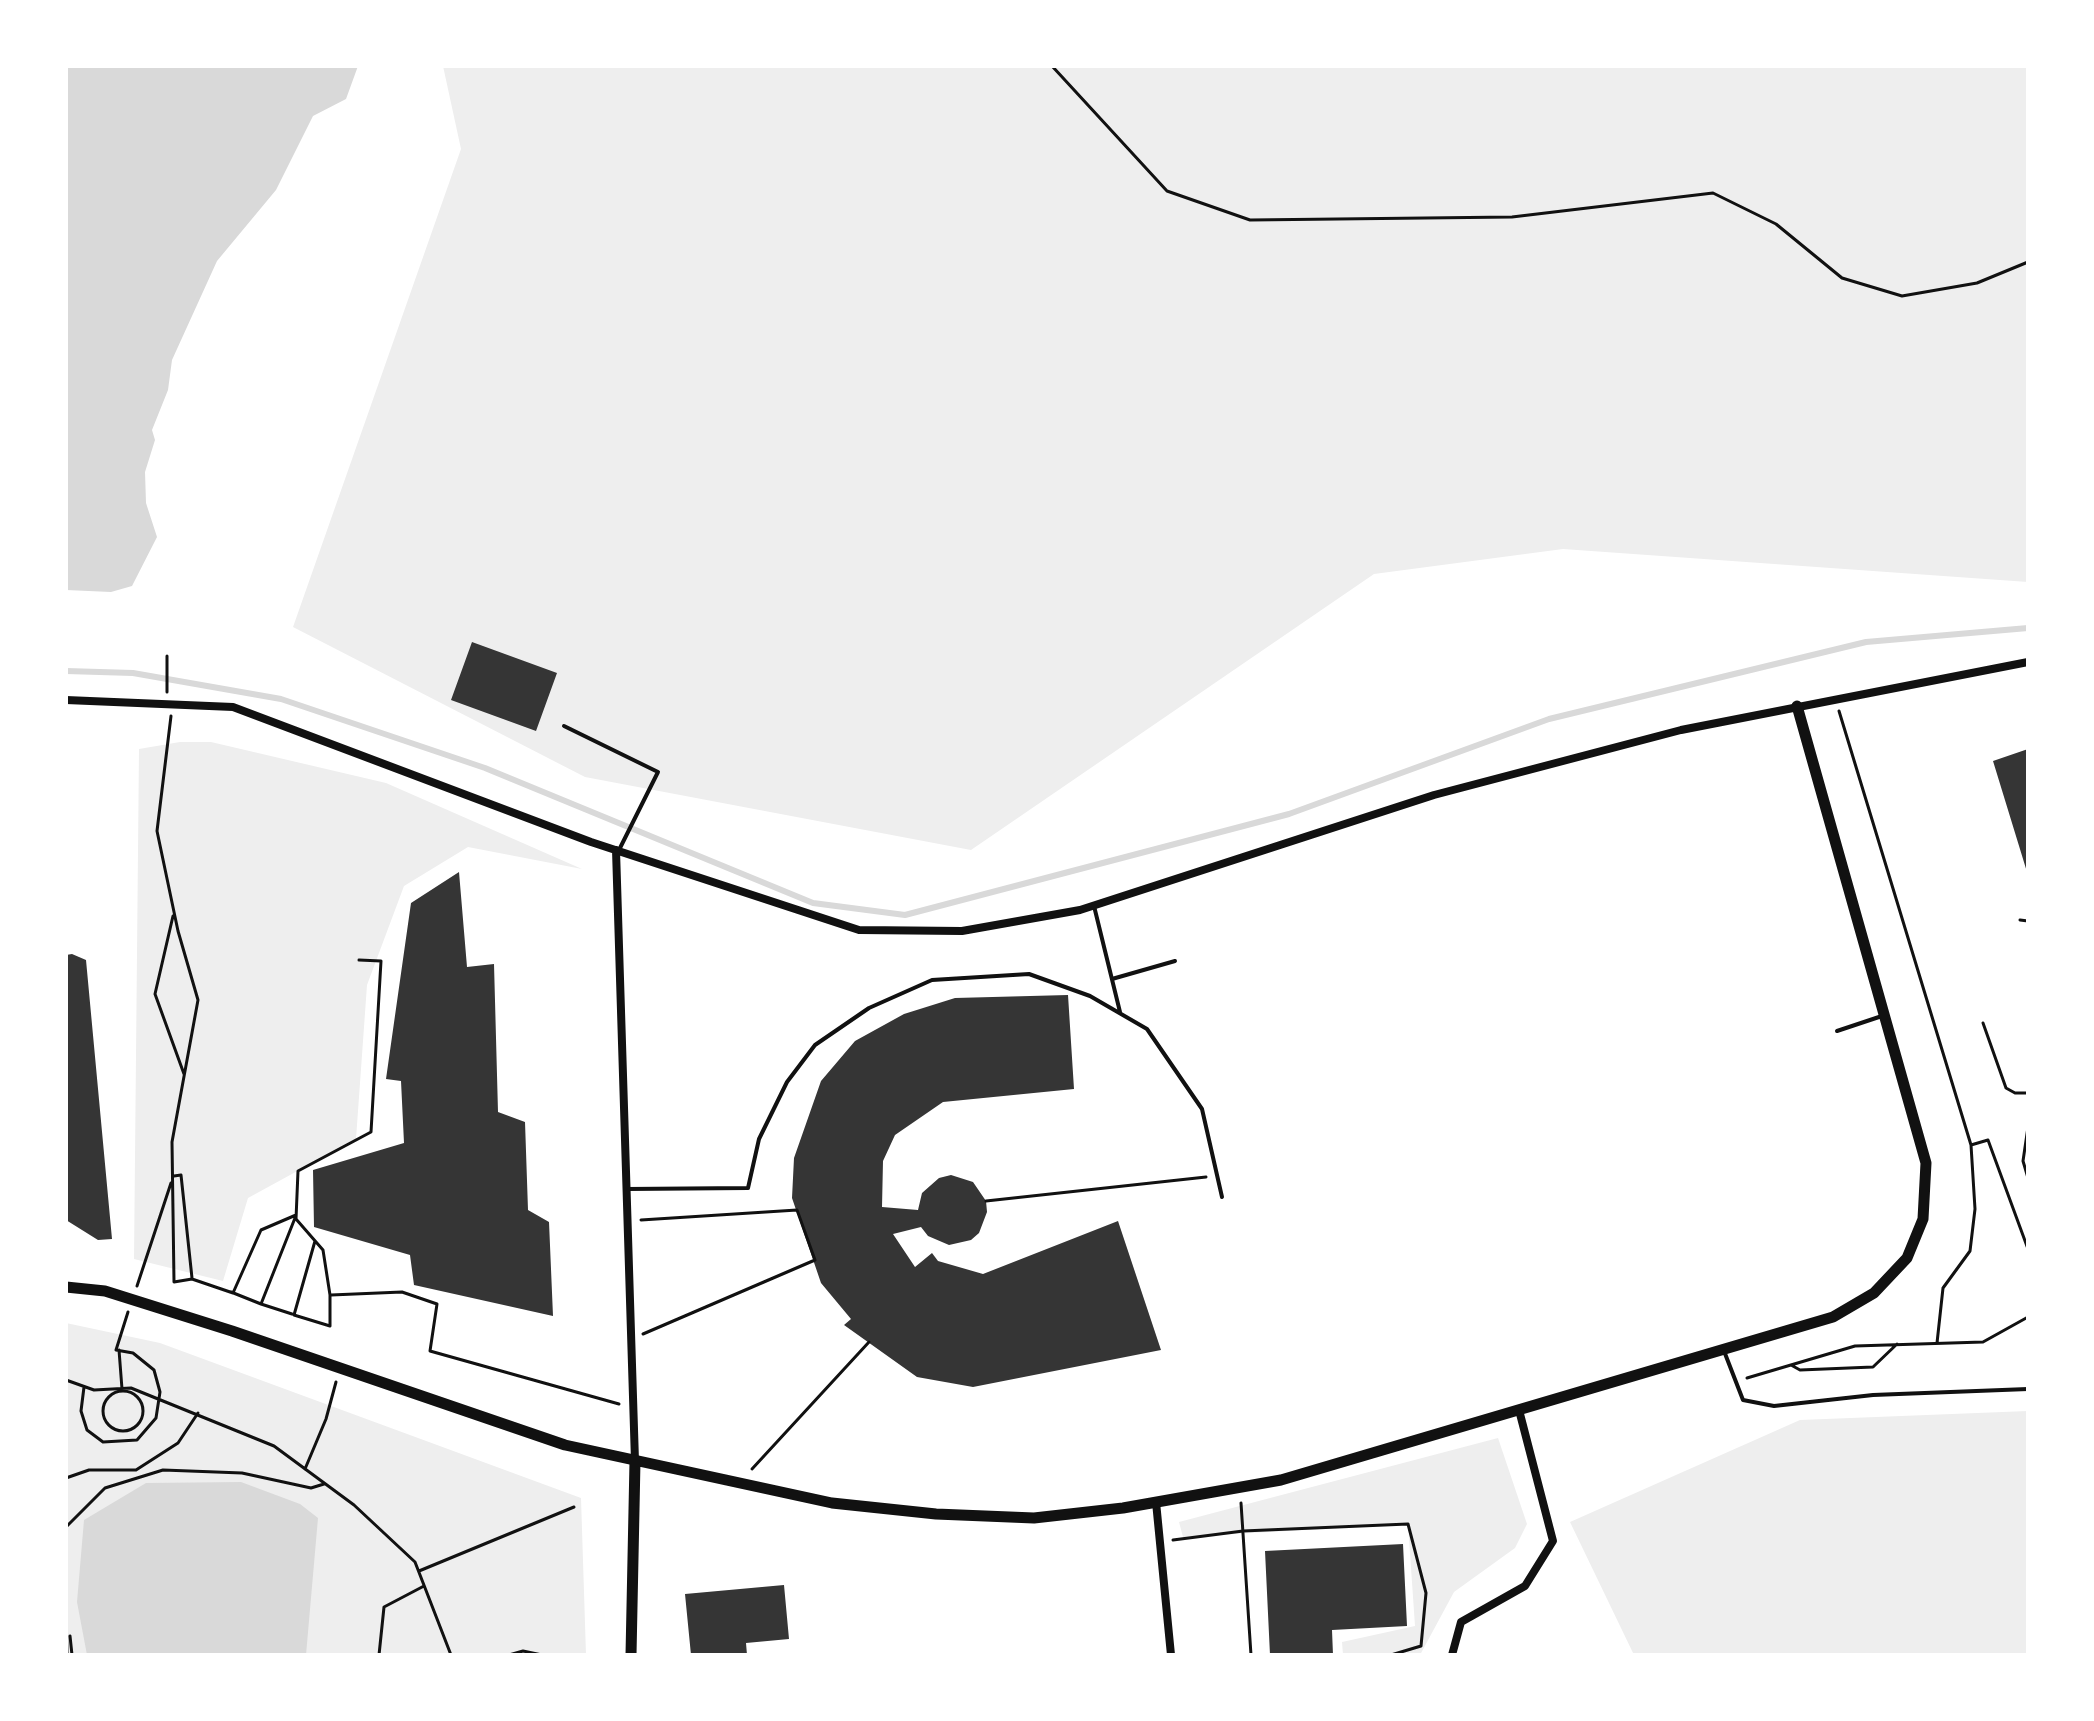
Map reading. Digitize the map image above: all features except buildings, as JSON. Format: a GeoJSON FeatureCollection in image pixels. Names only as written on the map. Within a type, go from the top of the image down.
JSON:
{"type":"FeatureCollection","features":[{"type":"Feature","properties":{"kind":"street"},"geometry":{"type":"LineString","coordinates":[[66,700],[233,707],[616,852],[859,930],[962,931],[1094,906],[1434,795],[1681,730],[2028,662]]}},
{"type":"Feature","properties":{"kind":"street"},"geometry":{"type":"LineString","coordinates":[[66,1287],[105,1291],[565,1445],[832,1503],[936,1514],[1034,1518],[1156,1502],[1281,1480],[1833,1317],[1874,1293],[1907,1258],[1923,1219],[1926,1163],[1797,706]]}},
{"type":"Feature","properties":{"kind":"street"},"geometry":{"type":"LineString","coordinates":[[616,852],[635,1461],[631,1655]]}},
{"type":"Feature","properties":{"kind":"street"},"geometry":{"type":"LineString","coordinates":[[1452,1655],[1461,1622],[1525,1586],[1553,1541],[1519,1410]]}},
{"type":"Feature","properties":{"kind":"street"},"geometry":{"type":"LineString","coordinates":[[1156,1502],[1171,1655]]}},
{"type":"Feature","properties":{"kind":"lane"},"geometry":{"type":"LineString","coordinates":[[564,726],[658,772],[616,852]]}},
{"type":"Feature","properties":{"kind":"lane"},"geometry":{"type":"LineString","coordinates":[[1094,906],[1120,1014]]}},
{"type":"Feature","properties":{"kind":"lane"},"geometry":{"type":"LineString","coordinates":[[1112,979],[1175,961]]}},
{"type":"Feature","properties":{"kind":"lane"},"geometry":{"type":"LineString","coordinates":[[627,1189],[748,1188],[759,1139],[787,1082],[815,1045],[869,1008],[932,980],[1029,974],[1090,996],[1147,1029],[1202,1109],[1222,1197]]}},
{"type":"Feature","properties":{"kind":"lane"},"geometry":{"type":"LineString","coordinates":[[1837,1031],[1884,1015]]}},
{"type":"Feature","properties":{"kind":"lane"},"geometry":{"type":"LineString","coordinates":[[1724,1349],[1743,1400],[1774,1406],[1873,1395],[2028,1389]]}},
{"type":"Feature","properties":{"kind":"path"},"geometry":{"type":"LineString","coordinates":[[1052,66],[1167,191],[1250,220],[1512,217],[1713,193],[1776,224],[1842,278],[1902,296],[1977,283],[2028,262]]}},
{"type":"Feature","properties":{"kind":"path"},"geometry":{"type":"LineString","coordinates":[[167,656],[169,704],[157,831],[174,913],[198,1000],[172,1142],[174,1282],[192,1279],[330,1326],[330,1295],[323,1250],[296,1219],[298,1171],[371,1132],[381,961],[359,960]]}},
{"type":"Feature","properties":{"kind":"path"},"geometry":{"type":"LineString","coordinates":[[1835,699],[1971,1145],[1975,1209],[1970,1251],[1943,1288],[1937,1343]]}},
{"type":"Feature","properties":{"kind":"path"},"geometry":{"type":"LineString","coordinates":[[174,913],[155,994],[184,1075]]}},
{"type":"Feature","properties":{"kind":"path"},"geometry":{"type":"LineString","coordinates":[[2020,920],[2028,921]]}},
{"type":"Feature","properties":{"kind":"path"},"geometry":{"type":"LineString","coordinates":[[1983,1023],[2006,1088],[2015,1093],[2028,1093]]}},
{"type":"Feature","properties":{"kind":"path"},"geometry":{"type":"LineString","coordinates":[[2028,1127],[2023,1161],[2028,1178]]}},
{"type":"Feature","properties":{"kind":"path"},"geometry":{"type":"LineString","coordinates":[[1971,1145],[1988,1140],[2028,1249]]}},
{"type":"Feature","properties":{"kind":"path"},"geometry":{"type":"LineString","coordinates":[[986,1201],[1218,1176]]}},
{"type":"Feature","properties":{"kind":"path"},"geometry":{"type":"LineString","coordinates":[[628,1221],[797,1210],[815,1260],[632,1339]]}},
{"type":"Feature","properties":{"kind":"path"},"geometry":{"type":"LineString","coordinates":[[228,1291],[233,1293],[261,1230],[296,1215]]}},
{"type":"Feature","properties":{"kind":"path"},"geometry":{"type":"LineString","coordinates":[[261,1304],[296,1215]]}},
{"type":"Feature","properties":{"kind":"path"},"geometry":{"type":"LineString","coordinates":[[294,1315],[315,1241]]}},
{"type":"Feature","properties":{"kind":"path"},"geometry":{"type":"LineString","coordinates":[[330,1295],[402,1292],[437,1304],[430,1351],[634,1408]]}},
{"type":"Feature","properties":{"kind":"path"},"geometry":{"type":"LineString","coordinates":[[1736,1382],[1855,1346],[1983,1342],[2028,1317]]}},
{"type":"Feature","properties":{"kind":"path"},"geometry":{"type":"LineString","coordinates":[[739,1483],[869,1342]]}},
{"type":"Feature","properties":{"kind":"path"},"geometry":{"type":"LineString","coordinates":[[1790,1365],[1800,1370],[1873,1367],[1897,1344]]}},
{"type":"Feature","properties":{"kind":"path"},"geometry":{"type":"LineString","coordinates":[[119,1350],[122,1389]]}},
{"type":"Feature","properties":{"kind":"path"},"geometry":{"type":"LineString","coordinates":[[305,1469],[326,1419],[340,1369]]}},
{"type":"Feature","properties":{"kind":"path"},"geometry":{"type":"LineString","coordinates":[[66,1380],[94,1390],[131,1388],[274,1446],[365,1514],[415,1562],[451,1655]]}},
{"type":"Feature","properties":{"kind":"path"},"geometry":{"type":"LineString","coordinates":[[122,1389],[136,1395],[144,1415],[136,1428],[120,1431],[106,1426],[103,1414],[108,1399],[122,1389]]}},
{"type":"Feature","properties":{"kind":"path"},"geometry":{"type":"LineString","coordinates":[[66,1478],[89,1470],[136,1470],[178,1443],[198,1413]]}},
{"type":"Feature","properties":{"kind":"path"},"geometry":{"type":"LineString","coordinates":[[66,1527],[105,1488],[163,1470],[242,1473],[311,1488],[325,1483]]}},
{"type":"Feature","properties":{"kind":"path"},"geometry":{"type":"LineString","coordinates":[[1239,1487],[1251,1655]]}},
{"type":"Feature","properties":{"kind":"path"},"geometry":{"type":"LineString","coordinates":[[419,1571],[574,1507]]}},
{"type":"Feature","properties":{"kind":"path"},"geometry":{"type":"LineString","coordinates":[[1174,1553],[1173,1539],[1243,1531],[1408,1524],[1426,1593],[1421,1646],[1391,1655]]}},
{"type":"Feature","properties":{"kind":"path"},"geometry":{"type":"LineString","coordinates":[[379,1655],[384,1607],[424,1586]]}},
{"type":"Feature","properties":{"kind":"path"},"geometry":{"type":"LineString","coordinates":[[66,1610],[69,1655]]}},
{"type":"Feature","properties":{"kind":"path"},"geometry":{"type":"LineString","coordinates":[[509,1655],[542,1655]]}},
{"type":"Feature","properties":{"kind":"shaded area"},"geometry":{"type":"Polygon","coordinates":[[[66,66],[358,66],[346,99],[313,116],[276,190],[217,261],[172,360],[168,390],[152,430],[155,440],[145,472],[146,503],[157,537],[132,586],[111,592],[66,590],[66,66]]]}},
{"type":"Feature","properties":{"kind":"shaded area"},"geometry":{"type":"Polygon","coordinates":[[[443,66],[2028,66],[2028,582],[1563,549],[1374,574],[971,850],[585,777],[293,627],[461,149],[443,66]]]}},
{"type":"Feature","properties":{"kind":"shaded area"},"geometry":{"type":"Polygon","coordinates":[[[180,742],[211,742],[386,783],[582,869],[468,847],[404,886],[367,985],[356,1139],[248,1198],[223,1281],[134,1259],[139,749],[180,742]]]}},
{"type":"Feature","properties":{"kind":"shaded area"},"geometry":{"type":"Polygon","coordinates":[[[66,1323],[160,1343],[581,1498],[586,1655],[66,1655],[66,1323]]]}},
{"type":"Feature","properties":{"kind":"shaded area"},"geometry":{"type":"Polygon","coordinates":[[[2028,1411],[2028,1655],[1634,1655],[1570,1522],[1800,1420],[2028,1411]]]}},
{"type":"Feature","properties":{"kind":"shaded area"},"geometry":{"type":"Polygon","coordinates":[[[1498,1438],[1527,1524],[1515,1548],[1454,1592],[1420,1655],[1343,1655],[1342,1642],[1415,1626],[1408,1524],[1183,1537],[1179,1522],[1498,1438]]]}},
{"type":"Feature","properties":{"kind":"shaded area"},"geometry":{"type":"Polygon","coordinates":[[[241,1482],[300,1504],[318,1518],[306,1655],[87,1655],[77,1602],[84,1520],[146,1483],[241,1482]]]}},
{"type":"Feature","properties":{"kind":"waterway"},"geometry":{"type":"LineString","coordinates":[[66,671],[133,673],[281,699],[485,768],[813,903],[905,915],[1289,814],[1549,719],[1866,642],[2028,628]]}}]}
